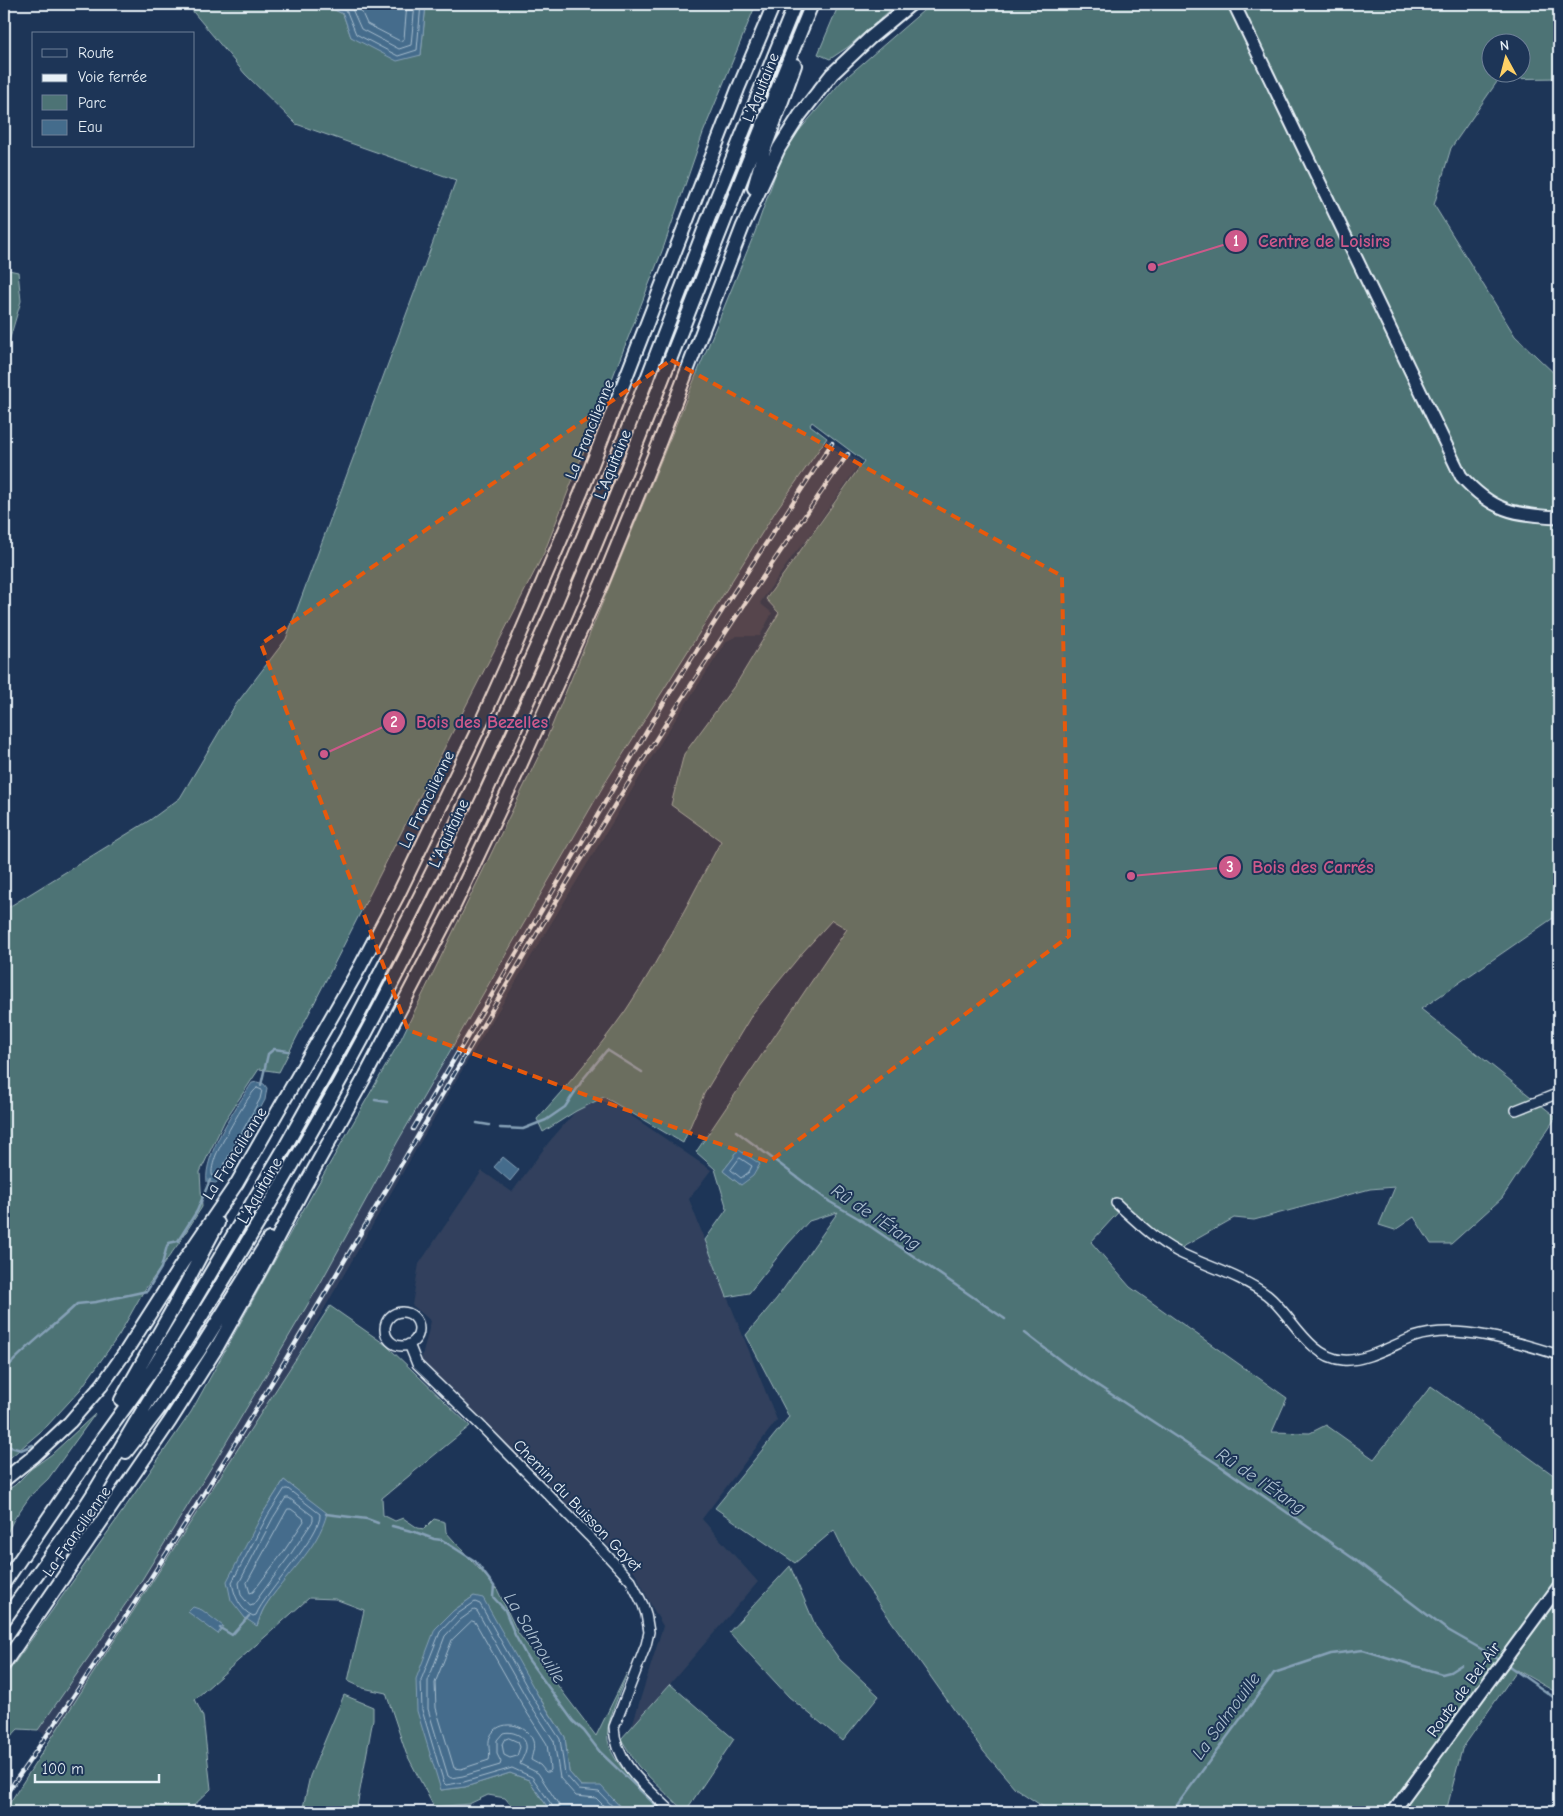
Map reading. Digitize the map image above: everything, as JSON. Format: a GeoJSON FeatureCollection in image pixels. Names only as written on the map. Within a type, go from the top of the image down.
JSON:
{"type":"FeatureCollection","features":[{"type":"Feature","properties":{"kind":"highway","name":"La Francilienne"},"geometry":{"type":"LineString","coordinates":[[4,1480],[22,1467],[53,1439],[82,1409],[132,1344],[183,1262],[237,1183],[360,968],[440,810],[510,659],[581,493],[738,89],[774,4]]}},
{"type":"Feature","properties":{"kind":"highway","name":"L'Aquitaine"},"geometry":{"type":"LineString","coordinates":[[4,1583],[98,1445],[152,1370],[285,1147],[361,1009],[455,826],[545,628],[604,489],[717,196],[795,4]]}},
{"type":"Feature","properties":{"kind":"highway"},"geometry":{"type":"LineString","coordinates":[[743,226],[764,151],[811,21],[813,4]]}},
{"type":"Feature","properties":{"kind":"highway","name":"L'Aquitaine"},"geometry":{"type":"LineString","coordinates":[[4,1620],[91,1497],[296,1160],[378,1010],[453,859],[533,690],[606,523],[728,209],[813,4]]}},
{"type":"Feature","properties":{"kind":"highway"},"geometry":{"type":"LineString","coordinates":[[743,226],[779,148],[810,101],[843,64],[870,38],[911,4]]}},
{"type":"Feature","properties":{"kind":"highway","name":"La Francilienne"},"geometry":{"type":"LineString","coordinates":[[4,1664],[119,1498],[193,1386],[262,1267],[451,913],[515,777],[602,583],[660,441],[743,226]]}},
{"type":"Feature","properties":{"kind":"highway"},"geometry":{"type":"LineString","coordinates":[[98,1445],[202,1255],[237,1183]]}},
{"type":"Feature","properties":{"kind":"highway"},"geometry":{"type":"LineString","coordinates":[[91,1497],[181,1378],[255,1260],[303,1189]]}},
{"type":"Feature","properties":{"kind":"main road"},"geometry":{"type":"LineString","coordinates":[[1236,6],[1461,476],[1474,491],[1491,504],[1502,509],[1518,513],[1559,517]]}},
{"type":"Feature","properties":{"kind":"main road","name":"Route de Bel-Air"},"geometry":{"type":"LineString","coordinates":[[1393,1812],[1559,1586]]}},
{"type":"Feature","properties":{"kind":"street"},"geometry":{"type":"LineString","coordinates":[[1516,1110],[1559,1093]]}},
{"type":"Feature","properties":{"kind":"street"},"geometry":{"type":"LineString","coordinates":[[1116,1203],[1160,1242],[1180,1253],[1238,1277],[1267,1295],[1312,1345],[1329,1358],[1353,1360],[1415,1337],[1436,1334],[1496,1337],[1559,1355]]}},
{"type":"Feature","properties":{"kind":"street","name":"Chemin du Buisson Gayet"},"geometry":{"type":"LineString","coordinates":[[409,1344],[417,1364],[590,1536],[631,1581],[638,1592],[646,1614],[649,1632],[646,1645],[614,1727],[615,1738],[625,1764],[672,1812]]}},
{"type":"Feature","properties":{"kind":"highlighted area"},"geometry":{"type":"Polygon","coordinates":[[[671,360],[1062,576],[1069,936],[769,1162],[408,1030],[261,644],[671,360]]]}},
{"type":"Feature","properties":{"kind":"shaded area"},"geometry":{"type":"Polygon","coordinates":[[[827,438],[861,462],[760,603],[772,613],[760,636],[737,636],[727,641],[664,737],[455,1082],[226,1479],[51,1739],[38,1730],[146,1564],[443,1064],[605,783],[777,509],[827,438]]]}},
{"type":"Feature","properties":{"kind":"shaded area"},"geometry":{"type":"Polygon","coordinates":[[[604,1097],[711,1170],[689,1199],[777,1420],[702,1519],[758,1582],[631,1729],[663,1626],[635,1572],[421,1360],[431,1321],[412,1305],[419,1264],[482,1171],[512,1192],[549,1142],[576,1111],[604,1097]]]}},
{"type":"Feature","properties":{"kind":"green space"},"geometry":{"type":"Polygon","coordinates":[[[189,4],[322,4],[343,14],[351,37],[421,55],[426,4],[756,4],[703,133],[664,246],[544,553],[279,1072],[259,1069],[225,1120],[200,1172],[202,1207],[179,1243],[143,1292],[119,1335],[80,1390],[47,1426],[4,1463],[4,910],[150,820],[180,798],[234,707],[286,639],[456,180],[296,124],[245,74],[194,13],[189,4]]]}},
{"type":"Feature","properties":{"kind":"green space"},"geometry":{"type":"Polygon","coordinates":[[[839,4],[897,4],[848,47],[830,59],[818,54],[839,4]]]}},
{"type":"Feature","properties":{"kind":"green space"},"geometry":{"type":"Polygon","coordinates":[[[931,4],[1229,4],[1242,9],[1241,4],[1559,4],[1559,78],[1530,78],[1530,32],[1480,32],[1480,82],[1497,82],[1451,148],[1434,205],[1515,336],[1559,378],[1559,914],[1421,1009],[1556,1117],[1502,1198],[1451,1244],[1431,1244],[1414,1217],[1395,1230],[1379,1225],[1395,1187],[1370,1189],[1254,1220],[1234,1218],[1181,1248],[1164,1238],[1124,1206],[1091,1242],[1130,1287],[1287,1398],[1272,1432],[1310,1433],[1326,1425],[1374,1459],[1431,1386],[1559,1479],[1559,1694],[1517,1670],[1462,1749],[1446,1812],[1051,1812],[1015,1788],[984,1752],[850,1563],[834,1530],[795,1563],[715,1508],[789,1417],[746,1335],[777,1298],[838,1212],[809,1221],[787,1245],[749,1293],[727,1297],[705,1240],[727,1209],[715,1169],[696,1152],[847,929],[832,920],[753,1013],[704,1094],[683,1143],[604,1097],[576,1111],[543,1132],[537,1119],[583,1066],[626,1010],[664,948],[721,841],[671,805],[684,754],[738,681],[779,613],[766,599],[864,461],[812,422],[810,425],[827,438],[777,509],[605,783],[398,1141],[321,1282],[214,1463],[138,1586],[38,1730],[18,1729],[4,1744],[4,1678],[191,1412],[294,1226],[400,1041],[544,745],[755,232],[785,147],[841,82],[931,4]],[[734,1157],[723,1171],[741,1185],[734,1157]]]}},
{"type":"Feature","properties":{"kind":"green space"},"geometry":{"type":"Polygon","coordinates":[[[4,269],[18,272],[21,301],[4,358],[4,269]]]}},
{"type":"Feature","properties":{"kind":"green space"},"geometry":{"type":"Polygon","coordinates":[[[330,1306],[386,1345],[470,1426],[382,1498],[383,1515],[395,1521],[403,1518],[418,1528],[424,1529],[434,1519],[445,1522],[446,1532],[497,1589],[518,1633],[596,1736],[627,1673],[608,1728],[608,1740],[612,1752],[628,1775],[668,1812],[625,1812],[601,1787],[581,1786],[569,1772],[565,1737],[474,1596],[453,1611],[441,1790],[465,1787],[510,1773],[529,1780],[551,1812],[517,1812],[505,1798],[488,1795],[469,1804],[434,1807],[406,1753],[386,1693],[363,1688],[348,1681],[364,1610],[335,1599],[309,1598],[195,1699],[203,1717],[211,1789],[187,1812],[6,1812],[7,1807],[330,1306]],[[284,1480],[263,1513],[259,1523],[251,1621],[257,1626],[263,1610],[272,1596],[315,1539],[326,1513],[284,1480]]]}},
{"type":"Feature","properties":{"kind":"green space"},"geometry":{"type":"Polygon","coordinates":[[[95,1414],[48,1479],[31,1495],[14,1519],[4,1539],[4,1492],[52,1454],[95,1414]]]}},
{"type":"Feature","properties":{"kind":"green space"},"geometry":{"type":"Polygon","coordinates":[[[790,1566],[816,1627],[840,1660],[879,1696],[843,1741],[789,1697],[729,1632],[790,1566]]]}},
{"type":"Feature","properties":{"kind":"green space"},"geometry":{"type":"Polygon","coordinates":[[[670,1684],[734,1739],[685,1812],[638,1766],[621,1739],[670,1684]]]}},
{"type":"Feature","properties":{"kind":"green space"},"geometry":{"type":"Polygon","coordinates":[[[344,1695],[373,1707],[373,1719],[356,1812],[302,1812],[310,1776],[344,1695]]]}},
{"type":"Feature","properties":{"kind":"water"},"geometry":{"type":"Polygon","coordinates":[[[322,4],[426,4],[421,55],[397,61],[351,37],[343,14],[322,4]]]}},
{"type":"Feature","properties":{"kind":"water"},"geometry":{"type":"Polygon","coordinates":[[[252,1083],[264,1084],[267,1088],[265,1100],[224,1175],[216,1183],[207,1182],[210,1158],[222,1131],[252,1083]]]}},
{"type":"Feature","properties":{"kind":"water"},"geometry":{"type":"Polygon","coordinates":[[[739,1150],[760,1164],[753,1176],[741,1185],[723,1171],[734,1157],[734,1154],[739,1150]]]}},
{"type":"Feature","properties":{"kind":"water"},"geometry":{"type":"Polygon","coordinates":[[[503,1157],[519,1170],[510,1181],[494,1167],[503,1157]]]}},
{"type":"Feature","properties":{"kind":"water"},"geometry":{"type":"Polygon","coordinates":[[[284,1480],[327,1513],[316,1539],[272,1596],[261,1614],[257,1626],[245,1618],[231,1600],[227,1581],[263,1513],[284,1480]]]}},
{"type":"Feature","properties":{"kind":"water"},"geometry":{"type":"Polygon","coordinates":[[[474,1596],[483,1598],[540,1699],[565,1737],[569,1772],[581,1786],[601,1786],[625,1812],[551,1812],[529,1780],[510,1773],[465,1787],[441,1790],[417,1711],[416,1679],[435,1629],[453,1611],[474,1596]]]}},
{"type":"Feature","properties":{"kind":"water"},"geometry":{"type":"Polygon","coordinates":[[[193,1607],[202,1610],[223,1626],[218,1634],[188,1612],[193,1607]]]}},
{"type":"Feature","properties":{"kind":"waterway"},"geometry":{"type":"LineString","coordinates":[[261,1085],[268,1054],[274,1049],[288,1051]]}},
{"type":"Feature","properties":{"kind":"waterway","name":"Rû de l'Étang"},"geometry":{"type":"LineString","coordinates":[[500,1128],[523,1129],[546,1120],[565,1107],[584,1078],[607,1050],[642,1072]]}},
{"type":"Feature","properties":{"kind":"waterway"},"geometry":{"type":"LineString","coordinates":[[375,1100],[387,1102]]}},
{"type":"Feature","properties":{"kind":"waterway","name":"Rû de l'Étang"},"geometry":{"type":"LineString","coordinates":[[477,1123],[489,1125]]}},
{"type":"Feature","properties":{"kind":"waterway","name":"Rû de l'Étang"},"geometry":{"type":"LineString","coordinates":[[736,1131],[830,1202],[858,1218],[1005,1319]]}},
{"type":"Feature","properties":{"kind":"waterway"},"geometry":{"type":"LineString","coordinates":[[4,1371],[21,1353],[77,1304],[96,1302],[147,1291],[161,1268],[167,1246],[169,1243],[178,1241],[197,1211],[210,1180]]}},
{"type":"Feature","properties":{"kind":"waterway","name":"Rû de l'Étang"},"geometry":{"type":"LineString","coordinates":[[1025,1333],[1065,1364],[1216,1463],[1354,1559],[1446,1629],[1497,1658]]}},
{"type":"Feature","properties":{"kind":"waterway","name":"La Salmouille"},"geometry":{"type":"LineString","coordinates":[[4,1445],[21,1450],[33,1445]]}},
{"type":"Feature","properties":{"kind":"waterway","name":"La Salmouille"},"geometry":{"type":"LineString","coordinates":[[326,1514],[367,1519],[378,1523]]}},
{"type":"Feature","properties":{"kind":"waterway","name":"La Salmouille"},"geometry":{"type":"LineString","coordinates":[[392,1526],[442,1540],[475,1561],[494,1586],[493,1597],[505,1610],[515,1635],[528,1659],[573,1721],[584,1731],[600,1752],[663,1812]]}},
{"type":"Feature","properties":{"kind":"waterway","name":"La Salmouille"},"geometry":{"type":"LineString","coordinates":[[220,1628],[232,1635],[249,1616]]}},
{"type":"Feature","properties":{"kind":"waterway","name":"La Salmouille"},"geometry":{"type":"LineString","coordinates":[[1172,1812],[1274,1673],[1331,1654],[1363,1650],[1442,1674],[1450,1672],[1461,1665]]}},
{"type":"Feature","properties":{"kind":"waterway","name":"La Salmouille"},"geometry":{"type":"LineString","coordinates":[[1509,1666],[1559,1701]]}},
{"type":"Feature","properties":{"kind":"railway"},"geometry":{"type":"LineString","coordinates":[[413,1129],[667,697],[832,443]]}},
{"type":"Feature","properties":{"kind":"railway"},"geometry":{"type":"LineString","coordinates":[[4,1797],[82,1683],[230,1451],[581,860],[645,756],[745,604],[848,454]]}},
{"type":"Feature","properties":{"kind":"place","name":"Centre de Loisirs"},"geometry":{"type":"Point","coordinates":[1152,267]}},
{"type":"Feature","properties":{"kind":"place","name":"Bois des Bezelles"},"geometry":{"type":"Point","coordinates":[324,754]}},
{"type":"Feature","properties":{"kind":"place","name":"Bois des Carrés"},"geometry":{"type":"Point","coordinates":[1131,876]}}]}
